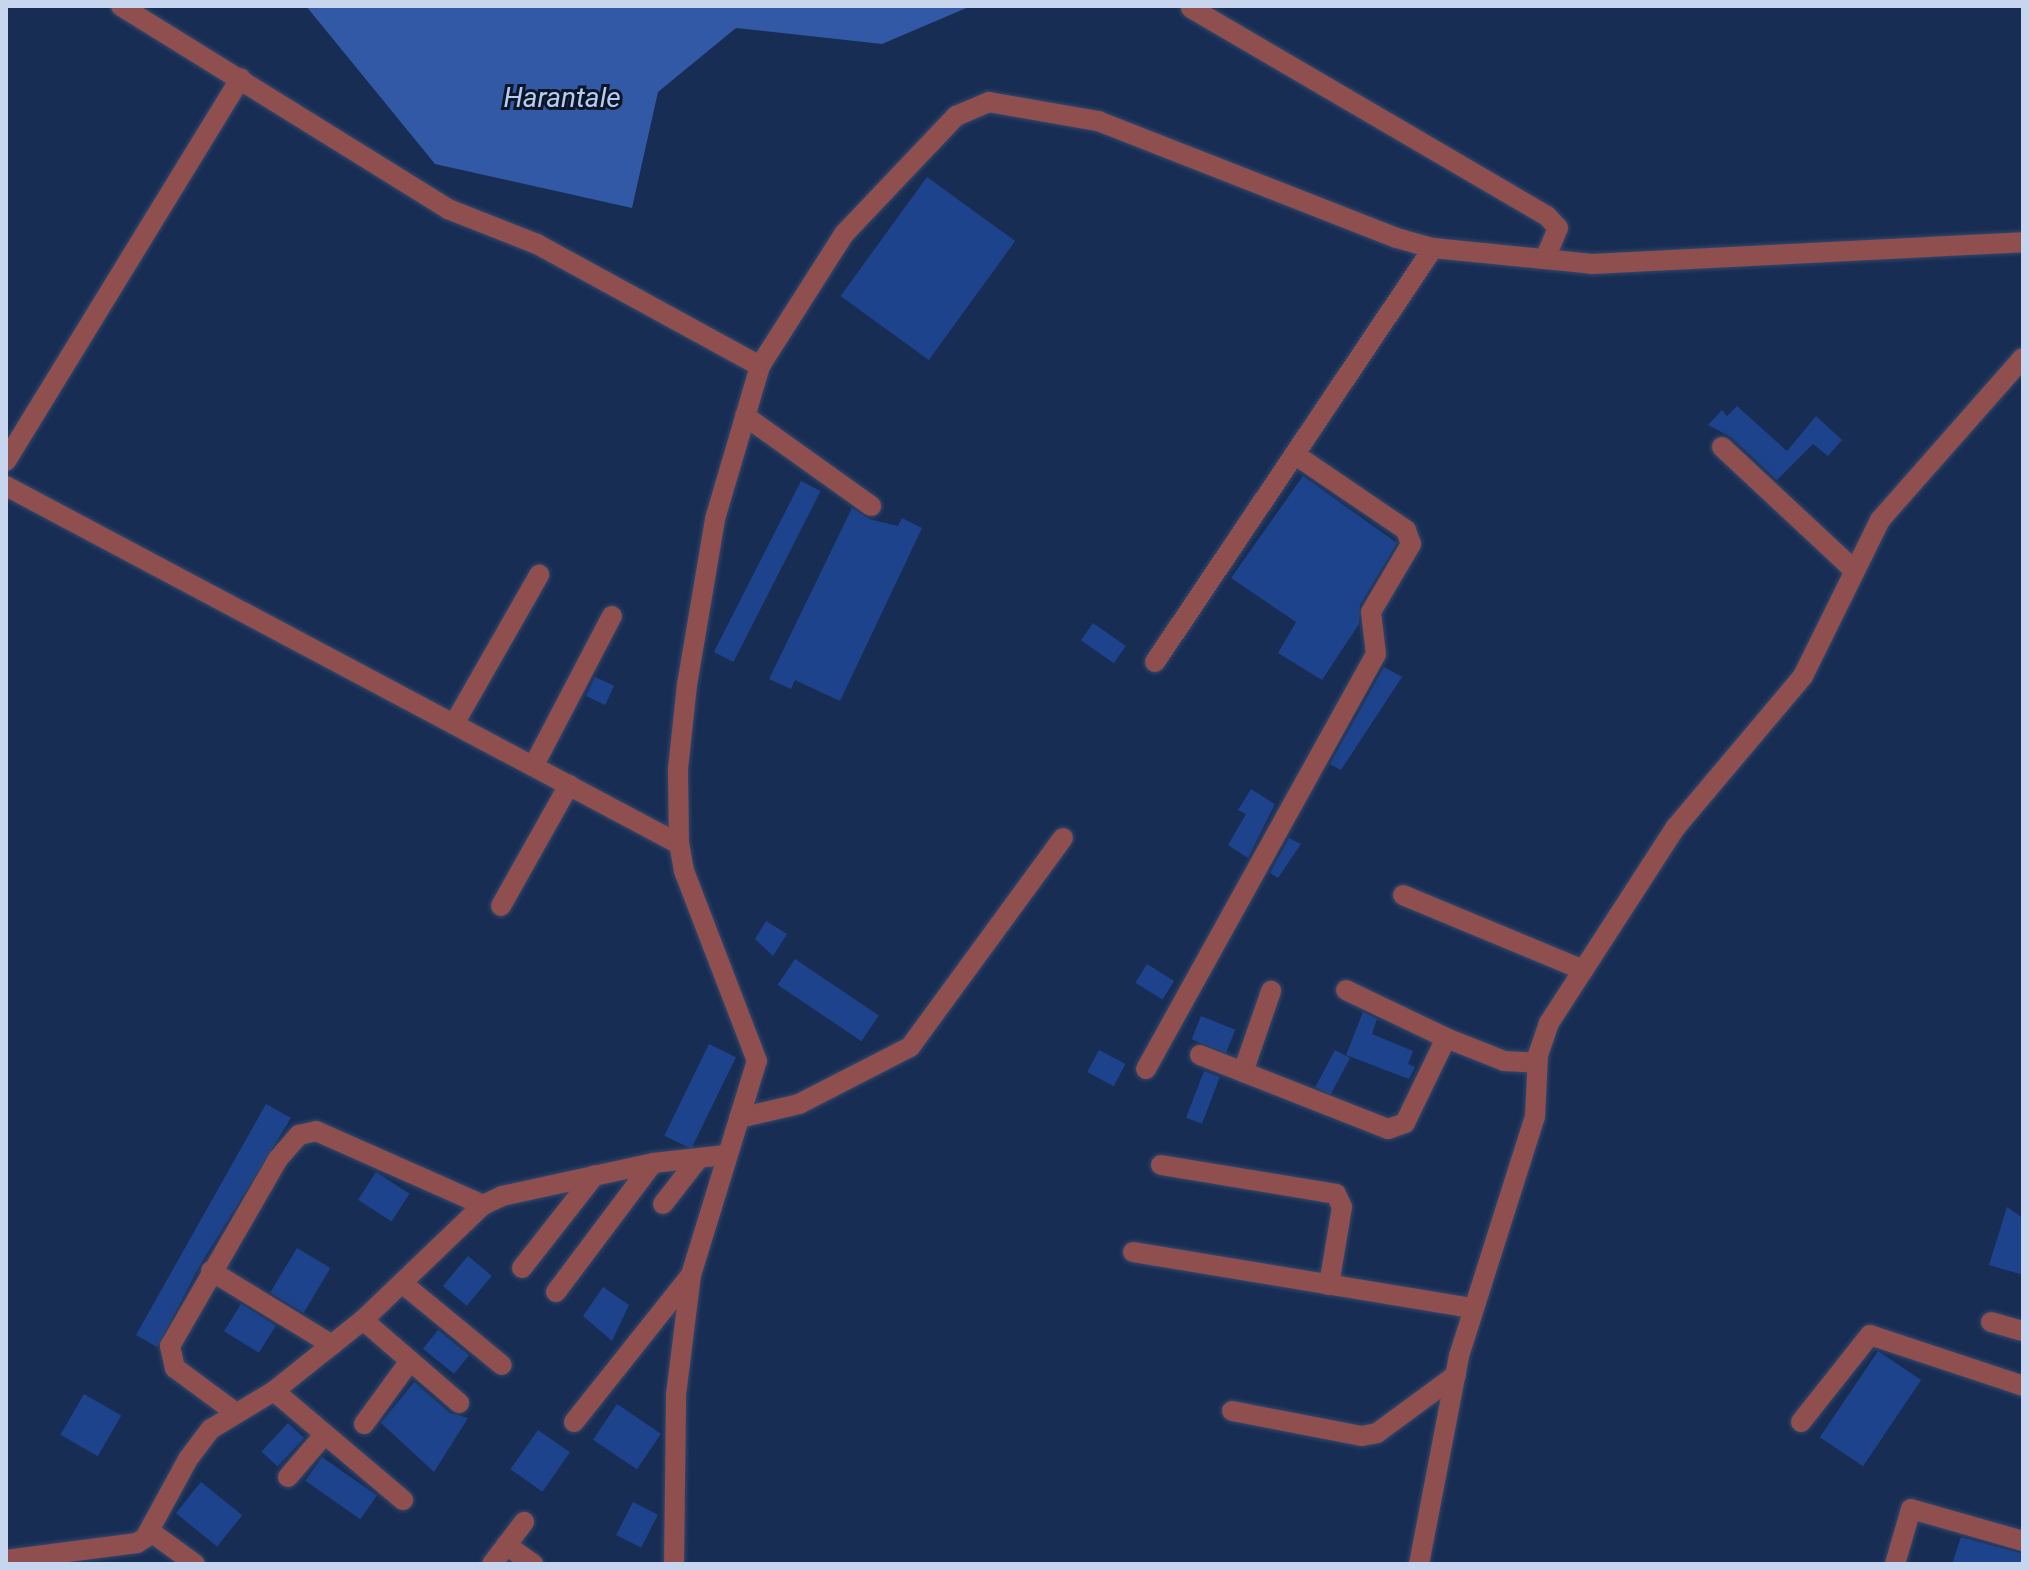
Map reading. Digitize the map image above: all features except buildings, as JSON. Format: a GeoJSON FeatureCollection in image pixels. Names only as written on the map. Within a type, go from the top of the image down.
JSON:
{"type":"FeatureCollection","features":[{"type":"Feature","properties":{"kind":"street"},"geometry":{"type":"LineString","coordinates":[[121,6],[448,209],[537,244],[760,366]]}},
{"type":"Feature","properties":{"kind":"street"},"geometry":{"type":"LineString","coordinates":[[1191,8],[1547,216],[1558,228],[1545,259]]}},
{"type":"Feature","properties":{"kind":"street"},"geometry":{"type":"LineString","coordinates":[[6,461],[241,78]]}},
{"type":"Feature","properties":{"kind":"street"},"geometry":{"type":"LineString","coordinates":[[674,1564],[676,1395],[691,1275],[724,1155],[753,1082],[754,1045],[684,871],[679,844],[678,769],[687,685],[715,519],[760,366],[844,234],[956,116],[978,103],[1098,121],[1142,135],[1397,238],[1433,248],[1592,264],[2023,242]]}},
{"type":"Feature","properties":{"kind":"street"},"geometry":{"type":"LineString","coordinates":[[1155,662],[1433,248]]}},
{"type":"Feature","properties":{"kind":"street"},"geometry":{"type":"LineString","coordinates":[[1419,1564],[1471,1308],[1535,1117],[1537,1063],[1549,1023],[1676,827],[1803,676],[1838,613],[1853,569],[1880,520],[2023,358]]}},
{"type":"Feature","properties":{"kind":"street"},"geometry":{"type":"LineString","coordinates":[[745,416],[871,506]]}},
{"type":"Feature","properties":{"kind":"street"},"geometry":{"type":"LineString","coordinates":[[1722,447],[1853,569]]}},
{"type":"Feature","properties":{"kind":"street"},"geometry":{"type":"LineString","coordinates":[[1146,1069],[1376,654],[1371,612],[1411,544],[1406,530],[1294,454]]}},
{"type":"Feature","properties":{"kind":"street"},"geometry":{"type":"LineString","coordinates":[[6,486],[679,844]]}},
{"type":"Feature","properties":{"kind":"street"},"geometry":{"type":"LineString","coordinates":[[454,724],[539,575]]}},
{"type":"Feature","properties":{"kind":"street"},"geometry":{"type":"LineString","coordinates":[[534,765],[612,616]]}},
{"type":"Feature","properties":{"kind":"street"},"geometry":{"type":"LineString","coordinates":[[501,906],[569,785]]}},
{"type":"Feature","properties":{"kind":"street"},"geometry":{"type":"LineString","coordinates":[[739,1118],[799,1104],[910,1047],[1063,838]]}},
{"type":"Feature","properties":{"kind":"street"},"geometry":{"type":"LineString","coordinates":[[1403,895],[1583,970]]}},
{"type":"Feature","properties":{"kind":"street"},"geometry":{"type":"LineString","coordinates":[[1346,990],[1446,1038],[1504,1061],[1537,1063]]}},
{"type":"Feature","properties":{"kind":"street"},"geometry":{"type":"LineString","coordinates":[[1243,1072],[1271,991]]}},
{"type":"Feature","properties":{"kind":"street"},"geometry":{"type":"LineString","coordinates":[[1200,1055],[1388,1129],[1399,1128],[1446,1038]]}},
{"type":"Feature","properties":{"kind":"street"},"geometry":{"type":"LineString","coordinates":[[236,1413],[175,1368],[170,1357],[178,1329],[211,1271],[278,1159],[299,1135],[316,1131],[483,1205]]}},
{"type":"Feature","properties":{"kind":"street"},"geometry":{"type":"LineString","coordinates":[[6,1560],[137,1543],[151,1532],[188,1459],[211,1429],[274,1391],[363,1320],[483,1205],[502,1196],[595,1175],[653,1163],[724,1155]]}},
{"type":"Feature","properties":{"kind":"street"},"geometry":{"type":"LineString","coordinates":[[663,1204],[699,1158]]}},
{"type":"Feature","properties":{"kind":"street"},"geometry":{"type":"LineString","coordinates":[[556,1292],[653,1163]]}},
{"type":"Feature","properties":{"kind":"street"},"geometry":{"type":"LineString","coordinates":[[1161,1165],[1336,1194],[1342,1207],[1329,1285]]}},
{"type":"Feature","properties":{"kind":"street"},"geometry":{"type":"LineString","coordinates":[[522,1268],[595,1175]]}},
{"type":"Feature","properties":{"kind":"street"},"geometry":{"type":"LineString","coordinates":[[1133,1252],[1471,1308]]}},
{"type":"Feature","properties":{"kind":"street"},"geometry":{"type":"LineString","coordinates":[[211,1271],[332,1345]]}},
{"type":"Feature","properties":{"kind":"street"},"geometry":{"type":"LineString","coordinates":[[574,1422],[691,1275]]}},
{"type":"Feature","properties":{"kind":"street"},"geometry":{"type":"LineString","coordinates":[[402,1283],[502,1365]]}},
{"type":"Feature","properties":{"kind":"street"},"geometry":{"type":"LineString","coordinates":[[363,1320],[459,1403]]}},
{"type":"Feature","properties":{"kind":"street"},"geometry":{"type":"LineString","coordinates":[[1991,1322],[2023,1331]]}},
{"type":"Feature","properties":{"kind":"street"},"geometry":{"type":"LineString","coordinates":[[1801,1422],[1870,1335],[2023,1386]]}},
{"type":"Feature","properties":{"kind":"street"},"geometry":{"type":"LineString","coordinates":[[364,1424],[410,1361]]}},
{"type":"Feature","properties":{"kind":"street"},"geometry":{"type":"LineString","coordinates":[[1232,1411],[1362,1436],[1377,1433],[1456,1375]]}},
{"type":"Feature","properties":{"kind":"street"},"geometry":{"type":"LineString","coordinates":[[274,1391],[403,1500]]}},
{"type":"Feature","properties":{"kind":"street"},"geometry":{"type":"LineString","coordinates":[[288,1477],[324,1435]]}},
{"type":"Feature","properties":{"kind":"street"},"geometry":{"type":"LineString","coordinates":[[1895,1564],[1911,1509],[2023,1541]]}},
{"type":"Feature","properties":{"kind":"street"},"geometry":{"type":"LineString","coordinates":[[492,1564],[524,1522]]}},
{"type":"Feature","properties":{"kind":"street"},"geometry":{"type":"LineString","coordinates":[[151,1532],[195,1564]]}},
{"type":"Feature","properties":{"kind":"street"},"geometry":{"type":"LineString","coordinates":[[506,1545],[533,1564]]}},
{"type":"Feature","properties":{"kind":"water","name":"Harantale"},"geometry":{"type":"Polygon","coordinates":[[[306,6],[971,6],[882,44],[736,28],[658,92],[632,208],[435,164],[306,6]]]}}]}
